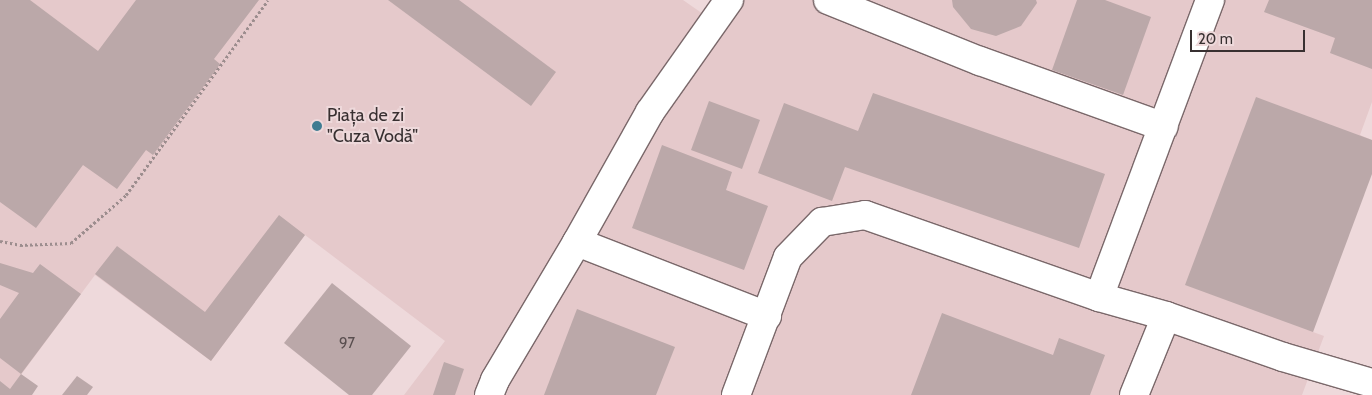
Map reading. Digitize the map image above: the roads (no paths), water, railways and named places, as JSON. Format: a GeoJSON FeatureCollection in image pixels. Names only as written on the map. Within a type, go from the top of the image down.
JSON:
{"type":"FeatureCollection","features":[{"type":"Feature","properties":{"kind":"lane"},"geometry":{"type":"LineString","coordinates":[[489,395],[495,380],[577,242],[650,112],[729,0]]}},
{"type":"Feature","properties":{"kind":"lane"},"geometry":{"type":"LineString","coordinates":[[828,0],[980,61],[1164,128]]}},
{"type":"Feature","properties":{"kind":"lane"},"geometry":{"type":"LineString","coordinates":[[1099,297],[1164,128],[1210,0]]}},
{"type":"Feature","properties":{"kind":"lane"},"geometry":{"type":"LineString","coordinates":[[736,395],[788,257],[822,222],[865,215],[1099,297],[1166,316],[1283,357],[1372,383]]}},
{"type":"Feature","properties":{"kind":"lane"},"geometry":{"type":"LineString","coordinates":[[577,242],[767,316]]}},
{"type":"Feature","properties":{"kind":"lane"},"geometry":{"type":"LineString","coordinates":[[1134,395],[1166,316]]}},
{"type":"Feature","properties":{"kind":"place","name":"Piața de zi \"Cuza Vodă\""},"geometry":{"type":"Point","coordinates":[317,126]}}]}
